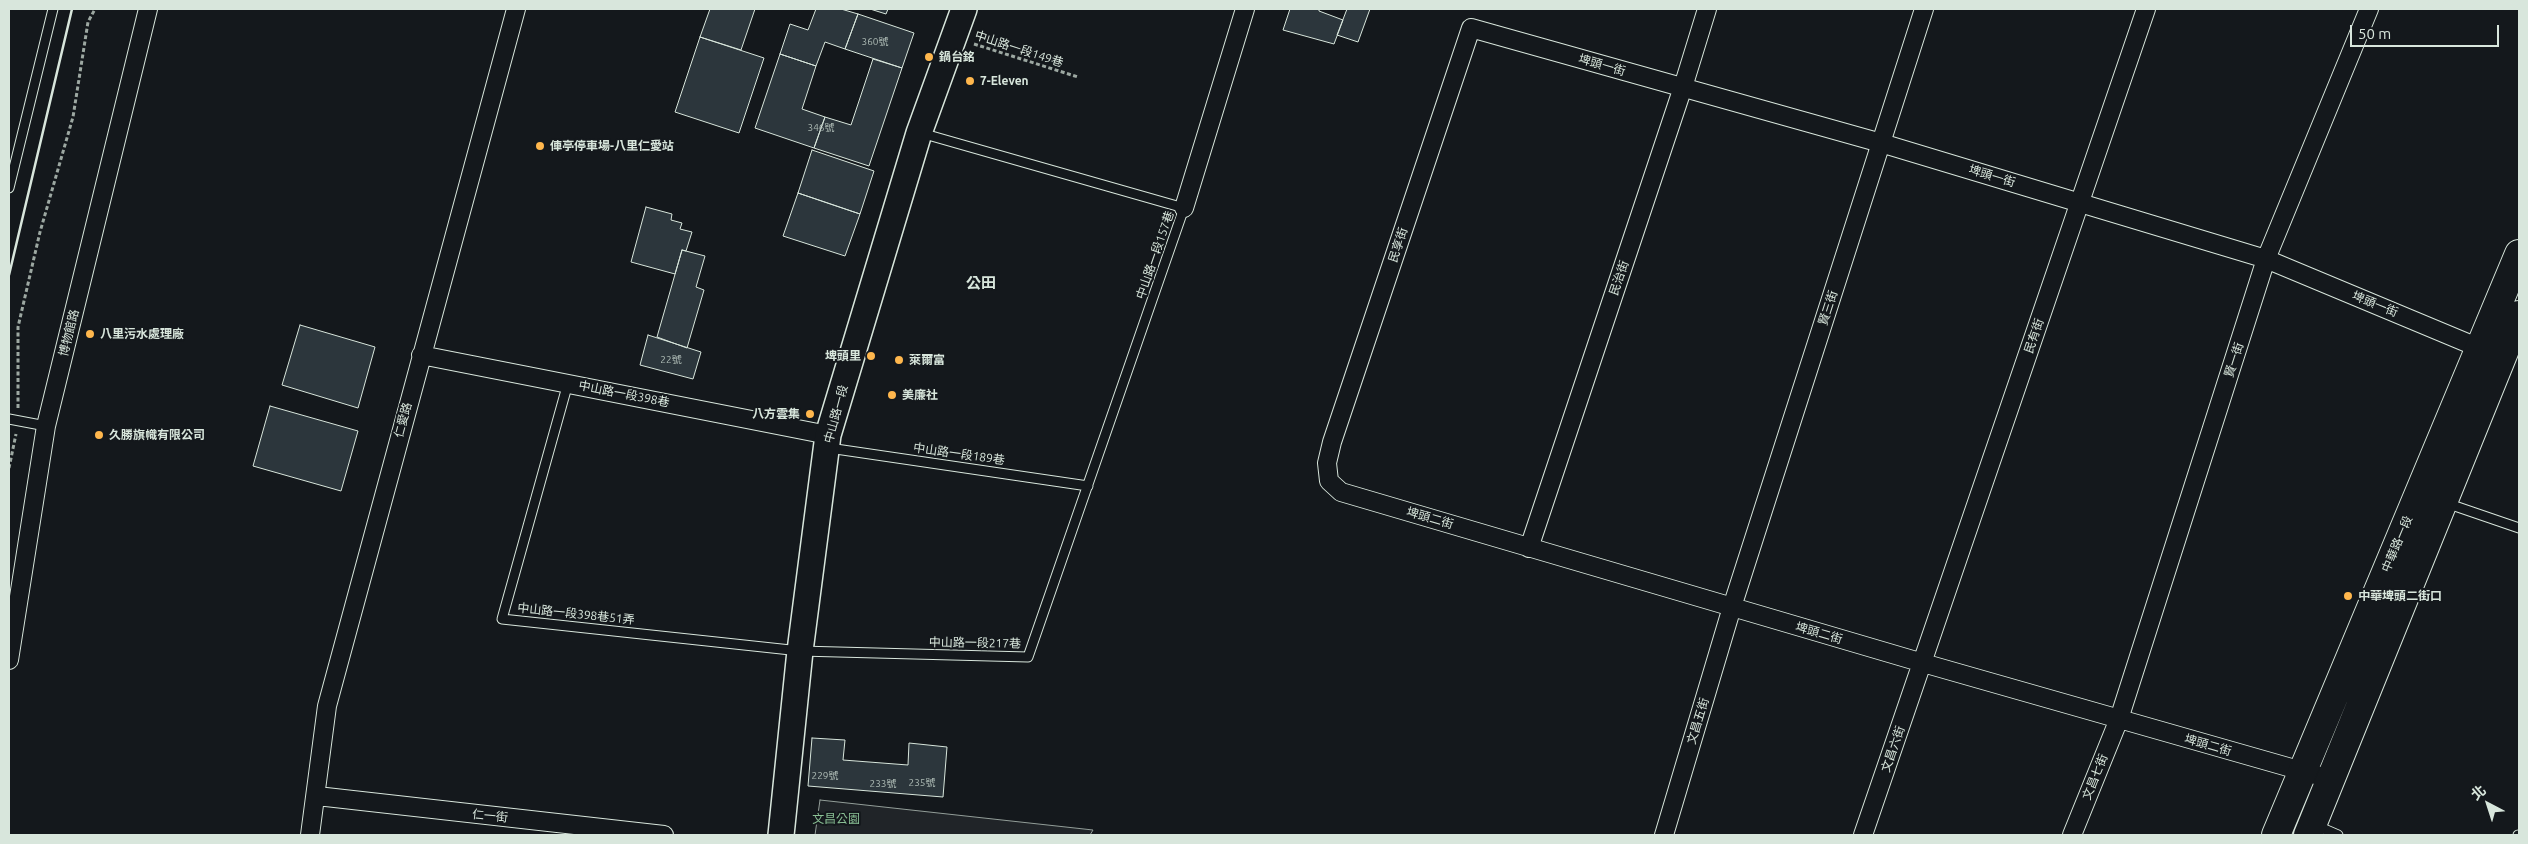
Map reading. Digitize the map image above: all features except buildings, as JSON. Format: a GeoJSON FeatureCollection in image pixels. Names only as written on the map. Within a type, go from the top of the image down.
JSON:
{"type":"FeatureCollection","features":[{"type":"Feature","properties":{"kind":"main road","name":"中山路一段"},"geometry":{"type":"LineString","coordinates":[[782,835],[800,651],[827,441],[919,133],[964,9]]}},
{"type":"Feature","properties":{"kind":"main road","name":"中華路一段"},"geometry":{"type":"LineString","coordinates":[[2310,830],[2444,503],[2519,254]]}},
{"type":"Feature","properties":{"kind":"main road","name":"中華路一段"},"geometry":{"type":"LineString","coordinates":[[2276,835],[2302,771],[2491,352],[2519,315]]}},
{"type":"Feature","properties":{"kind":"street","name":"博物館路"},"geometry":{"type":"LineString","coordinates":[[9,660],[46,426],[148,9]]}},
{"type":"Feature","properties":{"kind":"street","name":"仁愛路"},"geometry":{"type":"LineString","coordinates":[[310,835],[317,796],[327,706],[516,9]]}},
{"type":"Feature","properties":{"kind":"street"},"geometry":{"type":"LineString","coordinates":[[1184,208],[1245,9]]}},
{"type":"Feature","properties":{"kind":"street","name":"民治街"},"geometry":{"type":"LineString","coordinates":[[1529,548],[1683,87],[1707,9]]}},
{"type":"Feature","properties":{"kind":"street","name":"賢三街"},"geometry":{"type":"LineString","coordinates":[[1732,607],[1924,9]]}},
{"type":"Feature","properties":{"kind":"street","name":"民有街"},"geometry":{"type":"LineString","coordinates":[[1923,663],[2146,9]]}},
{"type":"Feature","properties":{"kind":"street","name":"賢一街"},"geometry":{"type":"LineString","coordinates":[[2119,719],[2266,259],[2370,9]]}},
{"type":"Feature","properties":{"kind":"street","name":"埤頭一街"},"geometry":{"type":"LineString","coordinates":[[1471,28],[1881,143],[2266,259],[2491,352]]}},
{"type":"Feature","properties":{"kind":"street","name":"民享街"},"geometry":{"type":"LineString","coordinates":[[1327,463],[1332,442],[1471,28]]}},
{"type":"Feature","properties":{"kind":"street","name":"中山路一段398巷"},"geometry":{"type":"LineString","coordinates":[[421,355],[568,383],[827,441]]}},
{"type":"Feature","properties":{"kind":"street","name":"埤頭二街"},"geometry":{"type":"LineString","coordinates":[[1327,463],[1329,481],[1341,492],[2330,780]]}},
{"type":"Feature","properties":{"kind":"street","name":"文昌五街"},"geometry":{"type":"LineString","coordinates":[[1664,835],[1732,607]]}},
{"type":"Feature","properties":{"kind":"street","name":"文昌六街"},"geometry":{"type":"LineString","coordinates":[[1863,835],[1923,663]]}},
{"type":"Feature","properties":{"kind":"street","name":"文昌七街"},"geometry":{"type":"LineString","coordinates":[[2072,835],[2119,719]]}},
{"type":"Feature","properties":{"kind":"street","name":"仁一街"},"geometry":{"type":"LineString","coordinates":[[317,796],[664,835]]}},
{"type":"Feature","properties":{"kind":"lane"},"geometry":{"type":"LineString","coordinates":[[9,188],[53,9]]}},
{"type":"Feature","properties":{"kind":"lane","name":"中山路一段157巷"},"geometry":{"type":"LineString","coordinates":[[919,133],[1184,208],[1088,486]]}},
{"type":"Feature","properties":{"kind":"lane","name":"中山路一段398巷51弄"},"geometry":{"type":"LineString","coordinates":[[568,383],[502,619],[800,651]]}},
{"type":"Feature","properties":{"kind":"lane"},"geometry":{"type":"LineString","coordinates":[[13,420],[46,426]]}},
{"type":"Feature","properties":{"kind":"lane","name":"中山路一段189巷"},"geometry":{"type":"LineString","coordinates":[[827,441],[1088,486]]}},
{"type":"Feature","properties":{"kind":"lane","name":"中山路一段217巷"},"geometry":{"type":"LineString","coordinates":[[800,651],[1028,657],[1088,486]]}},
{"type":"Feature","properties":{"kind":"lane"},"geometry":{"type":"LineString","coordinates":[[2444,503],[2519,528]]}},
{"type":"Feature","properties":{"kind":"lane"},"geometry":{"type":"LineString","coordinates":[[2310,830],[2338,835]]}},
{"type":"Feature","properties":{"kind":"path"},"geometry":{"type":"LineString","coordinates":[[9,468],[18,327],[40,232],[72,117],[88,22],[95,9]]}},
{"type":"Feature","properties":{"kind":"path","name":"中山路一段149巷"},"geometry":{"type":"LineString","coordinates":[[954,37],[1078,77]]}},
{"type":"Feature","properties":{"kind":"green space","name":"文昌公園"},"geometry":{"type":"Polygon","coordinates":[[[820,800],[1093,830],[1090,835],[815,835],[820,800]]]}},
{"type":"Feature","properties":{"kind":"wall"},"geometry":{"type":"LineString","coordinates":[[9,275],[72,9]]}},
{"type":"Feature","properties":{"kind":"place","name":"鍋台銘"},"geometry":{"type":"Point","coordinates":[929,57]}},
{"type":"Feature","properties":{"kind":"place","name":"7-Eleven"},"geometry":{"type":"Point","coordinates":[970,81]}},
{"type":"Feature","properties":{"kind":"place","name":"俥亭停車場-八里仁愛站"},"geometry":{"type":"Point","coordinates":[540,146]}},
{"type":"Feature","properties":{"kind":"place","name":"八里污水處理廠"},"geometry":{"type":"Point","coordinates":[90,334]}},
{"type":"Feature","properties":{"kind":"place","name":"埤頭里"},"geometry":{"type":"Point","coordinates":[871,356]}},
{"type":"Feature","properties":{"kind":"place","name":"萊爾富"},"geometry":{"type":"Point","coordinates":[899,360]}},
{"type":"Feature","properties":{"kind":"place","name":"美廉社"},"geometry":{"type":"Point","coordinates":[892,395]}},
{"type":"Feature","properties":{"kind":"place","name":"八方雲集"},"geometry":{"type":"Point","coordinates":[810,414]}},
{"type":"Feature","properties":{"kind":"place","name":"久勝旗幟有限公司"},"geometry":{"type":"Point","coordinates":[99,435]}},
{"type":"Feature","properties":{"kind":"place","name":"中華埤頭二街口"},"geometry":{"type":"Point","coordinates":[2348,596]}},
{"type":"Feature","properties":{"kind":"district","name":"公田"},"geometry":{"type":"Point","coordinates":[981,283]}}]}
